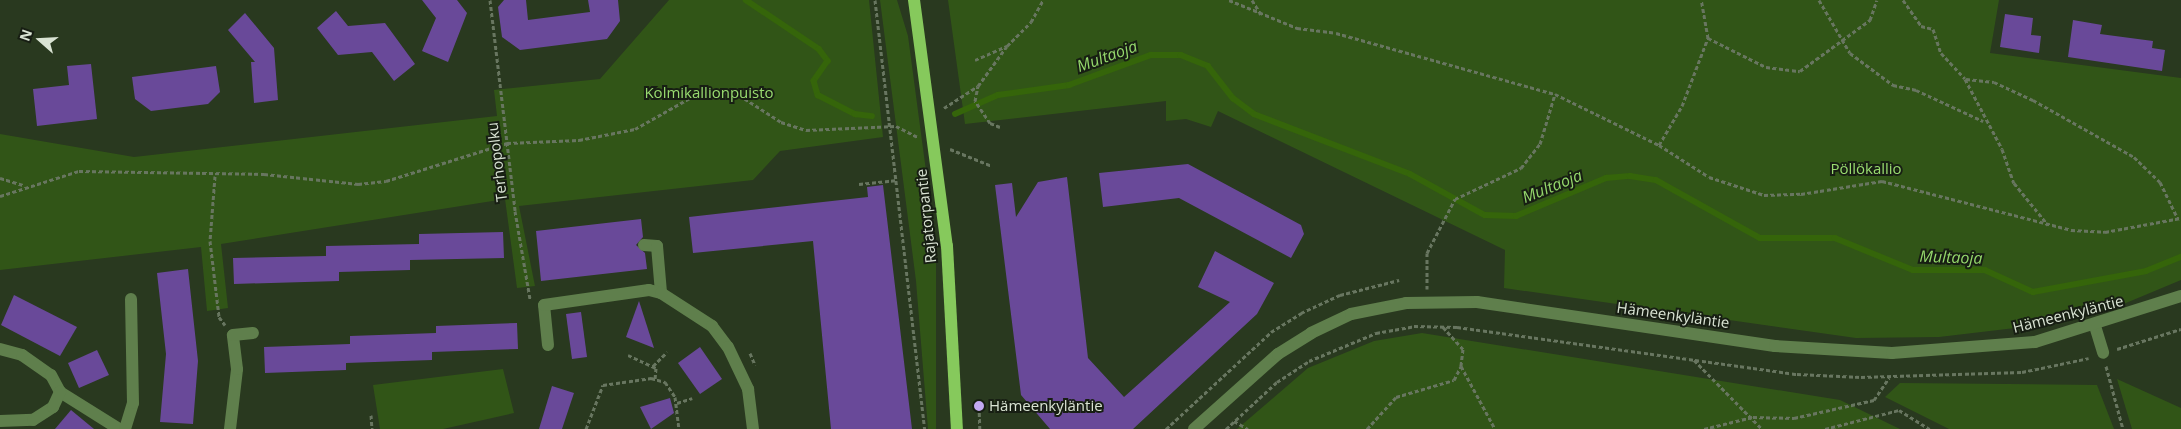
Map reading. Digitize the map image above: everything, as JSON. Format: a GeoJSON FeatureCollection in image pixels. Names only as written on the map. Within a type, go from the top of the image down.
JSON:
{"type":"FeatureCollection","features":[{"type":"Feature","properties":{"kind":"main road","name":"Rajatorpantie"},"geometry":{"type":"LineString","coordinates":[[914,0],[947,246],[958,429]]}},
{"type":"Feature","properties":{"kind":"street"},"geometry":{"type":"LineString","coordinates":[[644,245],[657,246],[661,293]]}},
{"type":"Feature","properties":{"kind":"street"},"geometry":{"type":"LineString","coordinates":[[548,345],[544,305],[648,290],[661,293],[712,326],[728,348],[748,389],[753,429]]}},
{"type":"Feature","properties":{"kind":"street","name":"Hämeenkyläntie"},"geometry":{"type":"LineString","coordinates":[[1194,429],[1278,354],[1311,333],[1359,312],[1427,302],[1477,302],[1832,352],[1976,350],[2035,342],[2095,326],[2181,296]]}},
{"type":"Feature","properties":{"kind":"street"},"geometry":{"type":"LineString","coordinates":[[126,429],[133,402],[131,299]]}},
{"type":"Feature","properties":{"kind":"street"},"geometry":{"type":"LineString","coordinates":[[2095,326],[2103,353]]}},
{"type":"Feature","properties":{"kind":"street"},"geometry":{"type":"LineString","coordinates":[[230,429],[237,370],[233,335],[253,333]]}},
{"type":"Feature","properties":{"kind":"street"},"geometry":{"type":"LineString","coordinates":[[0,349],[22,355],[51,375],[60,392],[119,429]]}},
{"type":"Feature","properties":{"kind":"street"},"geometry":{"type":"LineString","coordinates":[[0,421],[33,420],[53,407],[60,392]]}},
{"type":"Feature","properties":{"kind":"path","name":"Terhopolku"},"geometry":{"type":"LineString","coordinates":[[490,0],[507,144],[531,307],[544,305]]}},
{"type":"Feature","properties":{"kind":"path"},"geometry":{"type":"LineString","coordinates":[[876,0],[925,429]]}},
{"type":"Feature","properties":{"kind":"path"},"geometry":{"type":"LineString","coordinates":[[930,117],[978,86],[1007,46],[1031,22],[1043,0]]}},
{"type":"Feature","properties":{"kind":"path"},"geometry":{"type":"LineString","coordinates":[[1229,0],[1262,16],[1555,94],[1660,145],[1708,177],[1764,195],[1801,194],[1882,181],[2048,226],[2105,232],[2180,218],[2160,182],[2134,157],[2034,100],[1994,82],[1965,78]]}},
{"type":"Feature","properties":{"kind":"path"},"geometry":{"type":"LineString","coordinates":[[1252,0],[1262,16]]}},
{"type":"Feature","properties":{"kind":"path"},"geometry":{"type":"LineString","coordinates":[[1660,145],[1682,106],[1708,38],[1701,0]]}},
{"type":"Feature","properties":{"kind":"path"},"geometry":{"type":"LineString","coordinates":[[1819,0],[1839,40],[1893,84],[1916,90],[1984,122]]}},
{"type":"Feature","properties":{"kind":"path"},"geometry":{"type":"LineString","coordinates":[[1708,38],[1766,67],[1800,71],[1839,40],[1870,20],[1877,0]]}},
{"type":"Feature","properties":{"kind":"path"},"geometry":{"type":"LineString","coordinates":[[1903,0],[1921,26],[1933,29],[1941,53],[1965,78],[1984,122],[2002,149],[2014,183],[2048,226]]}},
{"type":"Feature","properties":{"kind":"path"},"geometry":{"type":"LineString","coordinates":[[975,60],[1007,46]]}},
{"type":"Feature","properties":{"kind":"path"},"geometry":{"type":"LineString","coordinates":[[978,86],[976,106],[990,124],[1000,127]]}},
{"type":"Feature","properties":{"kind":"path"},"geometry":{"type":"LineString","coordinates":[[0,196],[25,185],[79,171],[215,176],[264,174],[349,184],[386,181],[507,144],[578,140],[634,129],[704,90],[739,95],[781,122],[806,130],[890,126]]}},
{"type":"Feature","properties":{"kind":"path"},"geometry":{"type":"LineString","coordinates":[[1427,302],[1427,253],[1455,199],[1521,168],[1540,144],[1555,94]]}},
{"type":"Feature","properties":{"kind":"path"},"geometry":{"type":"LineString","coordinates":[[215,176],[210,241],[219,317],[233,335]]}},
{"type":"Feature","properties":{"kind":"path"},"geometry":{"type":"LineString","coordinates":[[0,178],[25,185]]}},
{"type":"Feature","properties":{"kind":"path"},"geometry":{"type":"LineString","coordinates":[[859,184],[898,180]]}},
{"type":"Feature","properties":{"kind":"path"},"geometry":{"type":"LineString","coordinates":[[1226,429],[1277,382],[1333,350],[1376,333],[1414,326],[1443,327],[1797,374],[1890,378],[2022,372],[2073,364],[2181,329]]}},
{"type":"Feature","properties":{"kind":"path"},"geometry":{"type":"LineString","coordinates":[[1367,429],[1396,398],[1454,380],[1462,366],[1463,349],[1443,327]]}},
{"type":"Feature","properties":{"kind":"path"},"geometry":{"type":"LineString","coordinates":[[653,366],[666,352]]}},
{"type":"Feature","properties":{"kind":"path"},"geometry":{"type":"LineString","coordinates":[[2103,353],[2123,429]]}},
{"type":"Feature","properties":{"kind":"path"},"geometry":{"type":"LineString","coordinates":[[628,355],[653,366]]}},
{"type":"Feature","properties":{"kind":"path"},"geometry":{"type":"LineString","coordinates":[[1694,360],[1753,417],[1762,429]]}},
{"type":"Feature","properties":{"kind":"path"},"geometry":{"type":"LineString","coordinates":[[653,366],[655,379]]}},
{"type":"Feature","properties":{"kind":"path"},"geometry":{"type":"LineString","coordinates":[[1462,366],[1496,429]]}},
{"type":"Feature","properties":{"kind":"path"},"geometry":{"type":"LineString","coordinates":[[1704,429],[1753,417],[1794,418],[1874,400],[1890,378]]}},
{"type":"Feature","properties":{"kind":"path"},"geometry":{"type":"LineString","coordinates":[[586,429],[603,385],[655,379],[665,382],[677,403],[679,429]]}},
{"type":"Feature","properties":{"kind":"path"},"geometry":{"type":"LineString","coordinates":[[677,403],[692,398]]}},
{"type":"Feature","properties":{"kind":"path"},"geometry":{"type":"LineString","coordinates":[[979,406],[980,429]]}},
{"type":"Feature","properties":{"kind":"path"},"geometry":{"type":"LineString","coordinates":[[1825,429],[1898,410],[1929,429]]}},
{"type":"Feature","properties":{"kind":"path"},"geometry":{"type":"LineString","coordinates":[[371,415],[372,429]]}},
{"type":"Feature","properties":{"kind":"path"},"geometry":{"type":"LineString","coordinates":[[1234,421],[1248,429]]}},
{"type":"Feature","properties":{"kind":"green space","name":"Kolmikallionpuisto"},"geometry":{"type":"Polygon","coordinates":[[[669,0],[869,0],[883,137],[780,151],[753,180],[519,206],[535,286],[517,288],[505,199],[221,244],[228,308],[207,311],[201,247],[0,270],[0,134],[134,157],[497,116],[494,90],[600,79],[669,0]]]}},
{"type":"Feature","properties":{"kind":"green space"},"geometry":{"type":"Polygon","coordinates":[[[880,0],[897,0],[908,36],[936,246],[936,429],[928,429],[916,281],[880,0]]]}},
{"type":"Feature","properties":{"kind":"green space","name":"Pöllökallio"},"geometry":{"type":"Polygon","coordinates":[[[948,0],[1999,0],[1990,53],[2181,78],[2181,280],[2114,308],[2048,324],[1939,337],[1856,338],[1504,288],[1505,250],[1218,111],[1211,127],[1186,119],[1166,121],[1166,101],[965,124],[948,0]]]}},
{"type":"Feature","properties":{"kind":"green space"},"geometry":{"type":"Polygon","coordinates":[[[1422,333],[1840,400],[1900,429],[1237,429],[1308,368],[1374,341],[1422,333]]]}},
{"type":"Feature","properties":{"kind":"green space"},"geometry":{"type":"Polygon","coordinates":[[[503,369],[514,413],[443,429],[380,429],[373,385],[503,369]]]}},
{"type":"Feature","properties":{"kind":"green space"},"geometry":{"type":"Polygon","coordinates":[[[2117,379],[2181,408],[2181,429],[2132,429],[2117,379]]]}},
{"type":"Feature","properties":{"kind":"green space"},"geometry":{"type":"Polygon","coordinates":[[[1900,383],[2097,385],[2114,429],[1949,429],[1885,397],[1900,383]]]}},
{"type":"Feature","properties":{"kind":"building"},"geometry":{"type":"Polygon","coordinates":[[[422,0],[457,0],[467,13],[448,62],[422,51],[436,18],[422,0]]]}},
{"type":"Feature","properties":{"kind":"building"},"geometry":{"type":"Polygon","coordinates":[[[504,0],[526,0],[528,20],[590,12],[588,0],[618,0],[620,21],[607,39],[520,50],[502,37],[498,7],[504,0]]]}},
{"type":"Feature","properties":{"kind":"building"},"geometry":{"type":"Polygon","coordinates":[[[336,11],[348,26],[385,23],[415,64],[394,81],[372,52],[338,55],[317,28],[336,11]]]}},
{"type":"Feature","properties":{"kind":"building"},"geometry":{"type":"Polygon","coordinates":[[[245,13],[274,48],[278,100],[254,103],[251,62],[255,62],[228,30],[245,13]]]}},
{"type":"Feature","properties":{"kind":"building"},"geometry":{"type":"Polygon","coordinates":[[[2005,14],[2033,18],[2031,35],[2041,36],[2039,53],[2000,47],[2005,14]]]}},
{"type":"Feature","properties":{"kind":"building"},"geometry":{"type":"Polygon","coordinates":[[[2073,20],[2102,25],[2100,34],[2153,41],[2152,48],[2165,50],[2162,71],[2068,57],[2073,20]]]}},
{"type":"Feature","properties":{"kind":"building"},"geometry":{"type":"Polygon","coordinates":[[[91,64],[97,119],[37,126],[33,89],[69,85],[67,66],[91,64]]]}},
{"type":"Feature","properties":{"kind":"building"},"geometry":{"type":"Polygon","coordinates":[[[216,66],[220,92],[208,104],[151,111],[135,99],[132,77],[216,66]]]}},
{"type":"Feature","properties":{"kind":"building"},"geometry":{"type":"Polygon","coordinates":[[[1188,164],[1301,225],[1304,234],[1291,258],[1179,198],[1103,207],[1099,173],[1188,164]]]}},
{"type":"Feature","properties":{"kind":"building"},"geometry":{"type":"Polygon","coordinates":[[[1067,177],[1088,358],[1124,397],[1230,302],[1198,287],[1215,251],[1274,283],[1257,314],[1133,429],[1050,429],[1021,395],[995,185],[1012,183],[1016,217],[1038,182],[1067,177]]]}},
{"type":"Feature","properties":{"kind":"building"},"geometry":{"type":"Polygon","coordinates":[[[883,185],[912,429],[831,429],[813,241],[693,253],[689,217],[868,197],[867,187],[883,185]]]}},
{"type":"Feature","properties":{"kind":"building"},"geometry":{"type":"Polygon","coordinates":[[[641,219],[643,237],[636,245],[645,253],[647,269],[541,281],[536,231],[641,219]]]}},
{"type":"Feature","properties":{"kind":"building"},"geometry":{"type":"Polygon","coordinates":[[[503,232],[504,258],[410,260],[410,270],[339,272],[339,281],[234,284],[233,258],[326,256],[326,246],[419,244],[419,234],[503,232]]]}},
{"type":"Feature","properties":{"kind":"building"},"geometry":{"type":"Polygon","coordinates":[[[188,269],[198,361],[193,424],[160,422],[166,354],[157,273],[188,269]]]}},
{"type":"Feature","properties":{"kind":"building"},"geometry":{"type":"Polygon","coordinates":[[[14,295],[77,327],[60,356],[1,325],[14,295]]]}},
{"type":"Feature","properties":{"kind":"building"},"geometry":{"type":"Polygon","coordinates":[[[639,301],[654,348],[626,337],[639,301]]]}},
{"type":"Feature","properties":{"kind":"building"},"geometry":{"type":"Polygon","coordinates":[[[581,312],[587,357],[572,359],[566,314],[581,312]]]}},
{"type":"Feature","properties":{"kind":"building"},"geometry":{"type":"Polygon","coordinates":[[[517,323],[518,349],[432,352],[432,360],[346,363],[346,370],[265,373],[264,347],[350,344],[350,336],[436,333],[436,326],[517,323]]]}},
{"type":"Feature","properties":{"kind":"building"},"geometry":{"type":"Polygon","coordinates":[[[700,347],[722,379],[700,394],[678,363],[700,347]]]}},
{"type":"Feature","properties":{"kind":"building"},"geometry":{"type":"Polygon","coordinates":[[[97,350],[109,375],[79,388],[68,363],[97,350]]]}},
{"type":"Feature","properties":{"kind":"building"},"geometry":{"type":"Polygon","coordinates":[[[552,386],[574,393],[562,429],[539,429],[552,386]]]}},
{"type":"Feature","properties":{"kind":"building"},"geometry":{"type":"Polygon","coordinates":[[[670,398],[674,413],[651,429],[640,407],[670,398]]]}},
{"type":"Feature","properties":{"kind":"building"},"geometry":{"type":"Polygon","coordinates":[[[71,410],[94,429],[55,429],[71,410]]]}},
{"type":"Feature","properties":{"kind":"waterway","name":"Multaoja"},"geometry":{"type":"LineString","coordinates":[[746,0],[819,49],[828,61],[814,81],[818,95],[855,114],[872,116]]}},
{"type":"Feature","properties":{"kind":"waterway","name":"Multaoja"},"geometry":{"type":"LineString","coordinates":[[955,114],[998,95],[1069,85],[1151,55],[1181,55],[1208,66],[1233,98],[1254,114],[1410,174],[1485,215],[1516,216],[1606,178],[1630,176],[1656,180],[1760,238],[1835,238],[1913,270],[1985,270],[2033,292],[2146,271],[2181,257]]}},
{"type":"Feature","properties":{"kind":"place","name":"Hämeenkyläntie"},"geometry":{"type":"Point","coordinates":[979,406]}}]}
